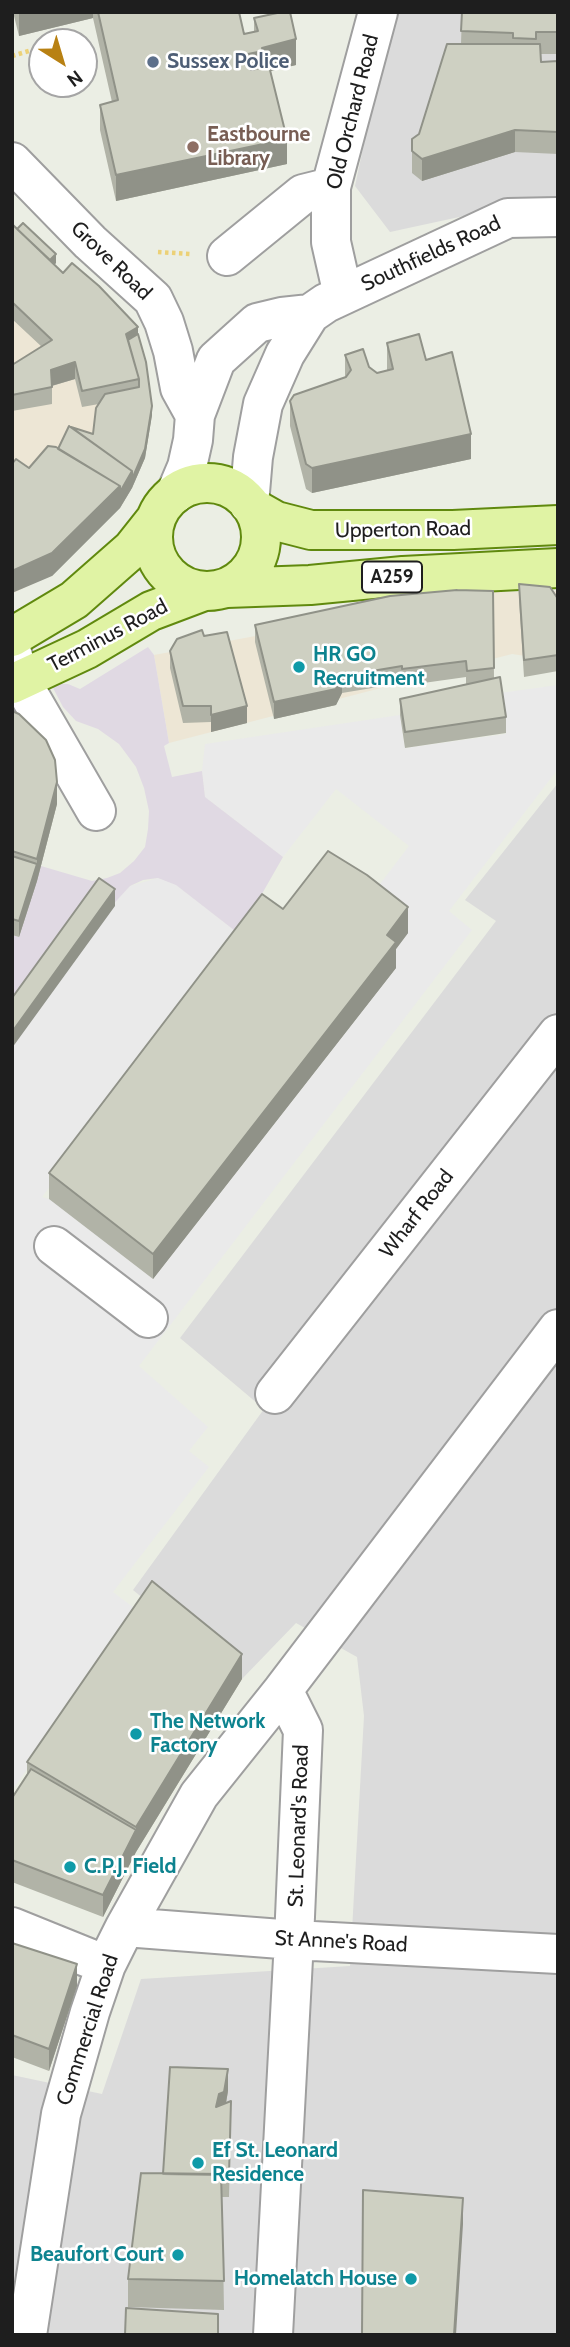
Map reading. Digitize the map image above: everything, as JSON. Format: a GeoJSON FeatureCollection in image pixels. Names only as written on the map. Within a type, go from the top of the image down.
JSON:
{"type":"FeatureCollection","features":[{"type":"Feature","properties":{"kind":"main road"},"geometry":{"type":"LineString","coordinates":[[12,637],[74,600],[132,548],[165,507],[194,485],[212,483],[230,488],[251,506],[260,531],[260,548],[253,565],[242,578],[215,589],[187,588],[173,580],[162,568],[152,537],[165,507]]}},
{"type":"Feature","properties":{"kind":"main road","name":"Upperton Road"},"geometry":{"type":"LineString","coordinates":[[251,506],[276,521],[311,530],[453,530],[558,526]]}},
{"type":"Feature","properties":{"kind":"main road","name":"Upperton Road"},"geometry":{"type":"LineString","coordinates":[[215,589],[558,568]]}},
{"type":"Feature","properties":{"kind":"main road","name":"Terminus Road"},"geometry":{"type":"LineString","coordinates":[[15,673],[87,649],[151,611],[215,589]]}},
{"type":"Feature","properties":{"kind":"street","name":"Old Orchard Road"},"geometry":{"type":"LineString","coordinates":[[343,295],[331,242],[331,187],[377,12]]}},
{"type":"Feature","properties":{"kind":"street","name":"Grove Road"},"geometry":{"type":"LineString","coordinates":[[12,162],[90,242],[152,299],[164,322],[180,388],[195,415]]}},
{"type":"Feature","properties":{"kind":"street"},"geometry":{"type":"LineString","coordinates":[[227,256],[303,194],[331,187]]}},
{"type":"Feature","properties":{"kind":"street","name":"Southfields Road"},"geometry":{"type":"LineString","coordinates":[[165,507],[187,467],[195,415],[216,360],[257,323],[310,314],[343,295],[508,218],[558,216]]}},
{"type":"Feature","properties":{"kind":"street","name":"Southfields Road"},"geometry":{"type":"LineString","coordinates":[[251,506],[253,457],[263,404],[285,354],[310,314]]}},
{"type":"Feature","properties":{"kind":"street"},"geometry":{"type":"LineString","coordinates":[[15,673],[96,811]]}},
{"type":"Feature","properties":{"kind":"street","name":"Wharf Road"},"geometry":{"type":"LineString","coordinates":[[275,1394],[558,1034]]}},
{"type":"Feature","properties":{"kind":"street"},"geometry":{"type":"LineString","coordinates":[[54,1246],[148,1318]]}},
{"type":"Feature","properties":{"kind":"street"},"geometry":{"type":"LineString","coordinates":[[283,1690],[558,1329]]}},
{"type":"Feature","properties":{"kind":"street","name":"Commercial Road"},"geometry":{"type":"LineString","coordinates":[[27,2335],[61,2114],[106,1965],[199,1795],[283,1690]]}},
{"type":"Feature","properties":{"kind":"street","name":"St. Leonard's Road"},"geometry":{"type":"LineString","coordinates":[[273,2335],[303,1730],[283,1690]]}},
{"type":"Feature","properties":{"kind":"street"},"geometry":{"type":"LineString","coordinates":[[12,1927],[106,1965]]}},
{"type":"Feature","properties":{"kind":"street","name":"St Anne's Road"},"geometry":{"type":"LineString","coordinates":[[125,1927],[294,1940],[558,1954]]}},
{"type":"Feature","properties":{"kind":"path"},"geometry":{"type":"LineString","coordinates":[[147,245],[158,252],[227,256]]}},
{"type":"Feature","properties":{"kind":"shaded area"},"geometry":{"type":"Polygon","coordinates":[[[392,12],[558,12],[558,200],[524,203],[390,232],[355,186],[392,12]]]}},
{"type":"Feature","properties":{"kind":"shaded area"},"geometry":{"type":"Polygon","coordinates":[[[12,241],[135,377],[36,582],[12,594],[12,241]]]}},
{"type":"Feature","properties":{"kind":"shaded area"},"geometry":{"type":"Polygon","coordinates":[[[558,591],[558,661],[512,654],[169,743],[154,655],[490,592],[558,591]]]}},
{"type":"Feature","properties":{"kind":"shaded area"},"geometry":{"type":"Polygon","coordinates":[[[148,647],[154,655],[169,743],[164,746],[172,777],[202,771],[205,797],[283,857],[239,934],[176,885],[158,878],[143,880],[130,886],[12,1014],[12,935],[19,937],[41,866],[92,881],[107,878],[120,873],[134,861],[145,847],[148,829],[149,811],[136,767],[119,744],[98,729],[76,721],[63,707],[52,686],[68,684],[80,689],[148,647]]]}},
{"type":"Feature","properties":{"kind":"shaded area"},"geometry":{"type":"Polygon","coordinates":[[[558,685],[558,769],[449,911],[472,930],[139,1366],[208,1427],[189,1451],[209,1467],[113,1592],[137,1610],[12,1791],[12,1044],[117,898],[130,886],[158,878],[175,884],[239,934],[42,1197],[49,1199],[367,901],[409,846],[336,789],[283,857],[205,797],[202,771],[205,744],[400,715],[405,748],[506,734],[500,693],[558,685]]]}},
{"type":"Feature","properties":{"kind":"shaded area"},"geometry":{"type":"Polygon","coordinates":[[[558,783],[558,2335],[12,2335],[12,2075],[102,2094],[141,1979],[350,1966],[364,1716],[357,1657],[296,1623],[242,1679],[133,1590],[264,1409],[180,1338],[496,921],[465,900],[558,783]]]}},
{"type":"Feature","properties":{"kind":"building"},"geometry":{"type":"Polygon","coordinates":[[[98,12],[239,12],[244,34],[258,31],[254,18],[290,12],[296,39],[248,54],[251,70],[269,66],[287,139],[116,175],[100,105],[118,100],[98,12]]]}},
{"type":"Feature","properties":{"kind":"building"},"geometry":{"type":"Polygon","coordinates":[[[462,12],[558,12],[558,32],[536,32],[536,39],[513,38],[513,33],[461,31],[462,12]]]}},
{"type":"Feature","properties":{"kind":"building"},"geometry":{"type":"Polygon","coordinates":[[[447,44],[540,44],[541,62],[558,61],[558,132],[515,130],[422,159],[412,151],[412,139],[419,134],[447,44]]]}},
{"type":"Feature","properties":{"kind":"building"},"geometry":{"type":"Polygon","coordinates":[[[23,223],[56,254],[50,260],[17,229],[23,223]]]}},
{"type":"Feature","properties":{"kind":"building"},"geometry":{"type":"Polygon","coordinates":[[[12,224],[63,273],[72,263],[99,286],[138,327],[126,334],[139,379],[82,391],[75,362],[51,370],[52,387],[12,395],[12,365],[52,340],[12,302],[12,224]]]}},
{"type":"Feature","properties":{"kind":"building"},"geometry":{"type":"Polygon","coordinates":[[[138,334],[146,362],[152,406],[145,449],[132,479],[132,471],[71,427],[93,434],[96,408],[105,394],[139,387],[128,340],[138,334]]]}},
{"type":"Feature","properties":{"kind":"building"},"geometry":{"type":"Polygon","coordinates":[[[419,334],[426,360],[452,352],[471,434],[312,468],[306,464],[290,401],[294,395],[346,377],[351,370],[345,355],[363,349],[369,367],[377,373],[393,369],[387,343],[419,334]]]}},
{"type":"Feature","properties":{"kind":"building"},"geometry":{"type":"Polygon","coordinates":[[[69,426],[132,471],[120,492],[120,486],[58,449],[69,426]]]}},
{"type":"Feature","properties":{"kind":"building"},"geometry":{"type":"Polygon","coordinates":[[[48,446],[56,447],[120,486],[52,553],[12,571],[12,464],[16,459],[29,468],[48,446]]]}},
{"type":"Feature","properties":{"kind":"building"},"geometry":{"type":"Polygon","coordinates":[[[519,584],[550,587],[558,599],[558,655],[524,660],[519,584]]]}},
{"type":"Feature","properties":{"kind":"building"},"geometry":{"type":"Polygon","coordinates":[[[457,590],[493,591],[494,668],[467,671],[466,661],[402,669],[402,666],[342,676],[336,689],[274,702],[255,625],[390,596],[457,590]]]}},
{"type":"Feature","properties":{"kind":"building"},"geometry":{"type":"Polygon","coordinates":[[[202,630],[204,636],[227,632],[247,706],[211,715],[211,706],[183,706],[170,651],[177,639],[202,630]]]}},
{"type":"Feature","properties":{"kind":"building"},"geometry":{"type":"Polygon","coordinates":[[[500,677],[506,717],[405,732],[400,699],[500,677]]]}},
{"type":"Feature","properties":{"kind":"building"},"geometry":{"type":"Polygon","coordinates":[[[12,711],[19,714],[46,740],[55,760],[57,782],[37,859],[12,851],[12,711]]]}},
{"type":"Feature","properties":{"kind":"building"},"geometry":{"type":"Polygon","coordinates":[[[328,851],[367,875],[408,907],[387,935],[396,942],[153,1254],[49,1173],[262,894],[283,909],[328,851]]]}},
{"type":"Feature","properties":{"kind":"building"},"geometry":{"type":"Polygon","coordinates":[[[12,856],[37,864],[19,921],[12,919],[12,856]]]}},
{"type":"Feature","properties":{"kind":"building"},"geometry":{"type":"Polygon","coordinates":[[[99,878],[115,889],[12,1032],[12,998],[99,878]]]}},
{"type":"Feature","properties":{"kind":"building","name":"The Network Factory"},"geometry":{"type":"Polygon","coordinates":[[[152,1581],[242,1654],[136,1827],[27,1762],[152,1581]]]}},
{"type":"Feature","properties":{"kind":"building","name":"C.P.J. Field"},"geometry":{"type":"Polygon","coordinates":[[[31,1769],[136,1830],[103,1895],[12,1860],[12,1798],[31,1769]]]}},
{"type":"Feature","properties":{"kind":"building"},"geometry":{"type":"Polygon","coordinates":[[[12,1943],[77,1964],[49,2049],[12,2035],[12,1943]]]}},
{"type":"Feature","properties":{"kind":"building","name":"Ef St. Leonard Residence"},"geometry":{"type":"Polygon","coordinates":[[[170,2067],[228,2069],[224,2092],[219,2094],[216,2107],[231,2101],[229,2175],[163,2174],[170,2067]]]}},
{"type":"Feature","properties":{"kind":"building","name":"Beaufort Court"},"geometry":{"type":"Polygon","coordinates":[[[141,2173],[221,2174],[224,2281],[128,2279],[141,2173]]]}},
{"type":"Feature","properties":{"kind":"building","name":"Homelatch House"},"geometry":{"type":"Polygon","coordinates":[[[363,2190],[463,2198],[454,2335],[362,2335],[363,2190]]]}},
{"type":"Feature","properties":{"kind":"building"},"geometry":{"type":"Polygon","coordinates":[[[126,2308],[218,2314],[218,2335],[125,2335],[126,2308]]]}},
{"type":"Feature","properties":{"kind":"place","name":"Sussex Police"},"geometry":{"type":"Point","coordinates":[153,62]}},
{"type":"Feature","properties":{"kind":"place","name":"Eastbourne Library"},"geometry":{"type":"Point","coordinates":[193,147]}},
{"type":"Feature","properties":{"kind":"place","name":"HR GO Recruitment"},"geometry":{"type":"Point","coordinates":[299,667]}},
{"type":"Feature","properties":{"kind":"place","name":"The Network Factory"},"geometry":{"type":"Point","coordinates":[136,1734]}},
{"type":"Feature","properties":{"kind":"place","name":"C.P.J. Field"},"geometry":{"type":"Point","coordinates":[70,1867]}},
{"type":"Feature","properties":{"kind":"place","name":"Ef St. Leonard Residence"},"geometry":{"type":"Point","coordinates":[198,2163]}},
{"type":"Feature","properties":{"kind":"place","name":"Beaufort Court"},"geometry":{"type":"Point","coordinates":[178,2255]}},
{"type":"Feature","properties":{"kind":"place","name":"Homelatch House"},"geometry":{"type":"Point","coordinates":[411,2279]}}]}
